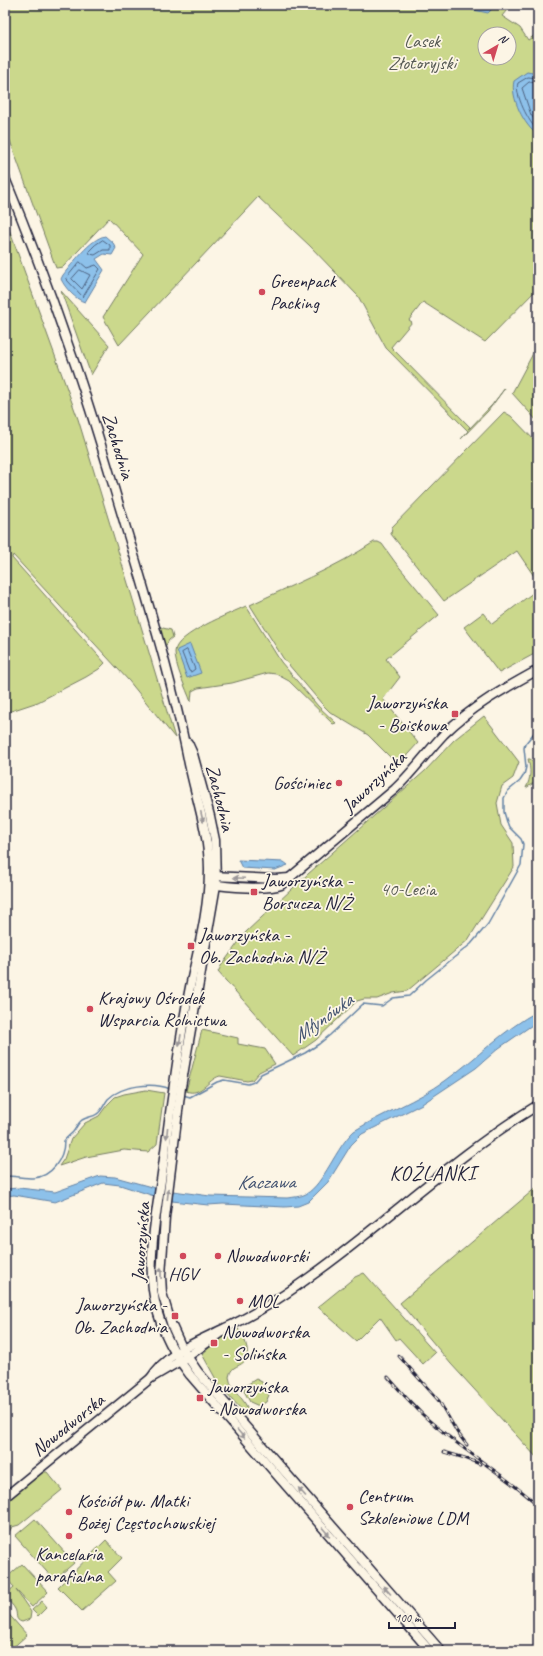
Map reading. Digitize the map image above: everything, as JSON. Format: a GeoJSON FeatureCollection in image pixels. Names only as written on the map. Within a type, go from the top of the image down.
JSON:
{"type":"FeatureCollection","features":[{"type":"Feature","properties":{"kind":"main road","name":"Zachodnia"},"geometry":{"type":"LineString","coordinates":[[5,178],[34,251],[87,400],[159,641],[182,729],[206,836],[212,881]]}},
{"type":"Feature","properties":{"kind":"main road","name":"Jaworzyńska"},"geometry":{"type":"LineString","coordinates":[[430,1651],[248,1442],[181,1356],[162,1293],[162,1207],[165,1178],[176,1091],[212,881],[290,878],[406,779],[435,743],[462,718],[494,695],[538,670]]}},
{"type":"Feature","properties":{"kind":"main road","name":"Nowodworska"},"geometry":{"type":"LineString","coordinates":[[5,1497],[151,1378],[156,1370],[212,1340],[226,1328],[286,1293],[324,1267],[478,1146],[538,1105]]}},
{"type":"Feature","properties":{"kind":"main road","name":"Jaworzyńska"},"geometry":{"type":"LineString","coordinates":[[181,1356],[214,1390],[441,1651]]}},
{"type":"Feature","properties":{"kind":"green space","name":"Lasek Złotoryjski"},"geometry":{"type":"Polygon","coordinates":[[[5,5],[511,5],[502,16],[517,26],[520,28],[528,40],[538,33],[538,288],[485,342],[423,302],[409,320],[412,322],[391,347],[470,427],[468,429],[470,428],[492,405],[505,388],[488,411],[461,439],[468,431],[386,348],[358,296],[310,246],[258,197],[119,345],[103,317],[143,254],[109,218],[63,267],[56,268],[5,127],[5,5]]]}},
{"type":"Feature","properties":{"kind":"green space"},"geometry":{"type":"Polygon","coordinates":[[[5,218],[78,419],[175,738],[129,681],[13,555],[12,558],[105,663],[99,669],[86,677],[38,702],[5,713],[5,218]]]}},
{"type":"Feature","properties":{"kind":"green space"},"geometry":{"type":"Polygon","coordinates":[[[61,291],[109,345],[91,375],[61,291]]]}},
{"type":"Feature","properties":{"kind":"green space"},"geometry":{"type":"Polygon","coordinates":[[[538,344],[538,422],[512,393],[538,344]]]}},
{"type":"Feature","properties":{"kind":"green space"},"geometry":{"type":"Polygon","coordinates":[[[504,412],[511,416],[538,444],[538,582],[517,551],[444,601],[391,534],[392,527],[504,412]]]}},
{"type":"Feature","properties":{"kind":"green space"},"geometry":{"type":"Polygon","coordinates":[[[374,542],[382,544],[439,615],[386,659],[400,677],[383,699],[418,743],[398,765],[368,735],[330,712],[322,704],[283,658],[250,605],[329,568],[374,542]]]}},
{"type":"Feature","properties":{"kind":"green space"},"geometry":{"type":"Polygon","coordinates":[[[538,589],[538,652],[499,673],[464,627],[483,613],[492,624],[538,589]]]}},
{"type":"Feature","properties":{"kind":"green space"},"geometry":{"type":"Polygon","coordinates":[[[246,606],[281,662],[318,706],[336,723],[333,724],[289,681],[276,674],[268,673],[232,683],[198,688],[192,691],[191,702],[175,658],[177,645],[194,631],[246,606]]]}},
{"type":"Feature","properties":{"kind":"green space"},"geometry":{"type":"Polygon","coordinates":[[[157,625],[171,630],[173,637],[169,640],[164,649],[157,625]]]}},
{"type":"Feature","properties":{"kind":"green space","name":"40-Lecia"},"geometry":{"type":"Polygon","coordinates":[[[484,716],[519,762],[513,778],[502,786],[497,803],[501,825],[513,843],[514,867],[468,940],[407,991],[393,993],[377,999],[364,999],[357,1001],[316,1040],[293,1056],[218,972],[221,966],[246,932],[308,874],[425,771],[454,740],[484,716]]]}},
{"type":"Feature","properties":{"kind":"green space"},"geometry":{"type":"Polygon","coordinates":[[[528,759],[538,765],[538,783],[532,784],[526,788],[530,774],[528,759]]]}},
{"type":"Feature","properties":{"kind":"green space"},"geometry":{"type":"Polygon","coordinates":[[[202,1030],[238,1038],[238,1044],[265,1049],[275,1064],[259,1072],[252,1080],[247,1081],[220,1076],[196,1092],[186,1091],[202,1030]]]}},
{"type":"Feature","properties":{"kind":"green space"},"geometry":{"type":"Polygon","coordinates":[[[146,1090],[164,1093],[157,1144],[148,1152],[124,1150],[86,1157],[59,1166],[64,1159],[71,1139],[85,1123],[99,1116],[115,1097],[146,1090]]]}},
{"type":"Feature","properties":{"kind":"green space"},"geometry":{"type":"Polygon","coordinates":[[[538,1186],[538,1459],[451,1364],[400,1303],[538,1186]]]}},
{"type":"Feature","properties":{"kind":"green space"},"geometry":{"type":"Polygon","coordinates":[[[364,1273],[435,1353],[423,1364],[399,1338],[396,1340],[380,1317],[356,1341],[318,1307],[355,1277],[364,1273]]]}},
{"type":"Feature","properties":{"kind":"green space"},"geometry":{"type":"Polygon","coordinates":[[[238,1329],[246,1343],[247,1356],[242,1364],[232,1370],[229,1377],[233,1387],[245,1403],[249,1413],[247,1416],[218,1383],[202,1354],[222,1337],[238,1329]]]}},
{"type":"Feature","properties":{"kind":"green space"},"geometry":{"type":"Polygon","coordinates":[[[256,1379],[262,1382],[269,1395],[266,1402],[259,1406],[250,1402],[244,1391],[245,1386],[256,1379]]]}},
{"type":"Feature","properties":{"kind":"green space"},"geometry":{"type":"Polygon","coordinates":[[[43,1472],[47,1472],[62,1490],[19,1525],[12,1527],[9,1532],[5,1527],[5,1503],[43,1472]]]}},
{"type":"Feature","properties":{"kind":"green space"},"geometry":{"type":"Polygon","coordinates":[[[35,1519],[74,1563],[54,1580],[15,1536],[35,1519]]]}},
{"type":"Feature","properties":{"kind":"green space"},"geometry":{"type":"Polygon","coordinates":[[[106,1540],[122,1558],[108,1572],[116,1581],[82,1611],[58,1587],[106,1540]]]}},
{"type":"Feature","properties":{"kind":"green space"},"geometry":{"type":"Polygon","coordinates":[[[22,1564],[48,1592],[32,1607],[16,1590],[31,1612],[30,1619],[22,1622],[18,1620],[15,1609],[7,1598],[10,1594],[8,1592],[14,1587],[6,1578],[22,1564]]]}},
{"type":"Feature","properties":{"kind":"green space"},"geometry":{"type":"Polygon","coordinates":[[[42,1601],[47,1607],[38,1616],[32,1610],[42,1601]]]}},
{"type":"Feature","properties":{"kind":"green space"},"geometry":{"type":"Polygon","coordinates":[[[5,1610],[27,1635],[9,1651],[5,1646],[5,1610]]]}},
{"type":"Feature","properties":{"kind":"water"},"geometry":{"type":"Polygon","coordinates":[[[458,5],[496,5],[488,13],[459,7],[458,5]]]}},
{"type":"Feature","properties":{"kind":"water"},"geometry":{"type":"Polygon","coordinates":[[[527,72],[538,74],[538,135],[523,118],[514,95],[514,81],[527,72]]]}},
{"type":"Feature","properties":{"kind":"water"},"geometry":{"type":"Polygon","coordinates":[[[105,236],[116,248],[112,255],[104,254],[96,259],[104,270],[85,302],[78,299],[71,293],[61,279],[88,246],[99,238],[105,236]]]}},
{"type":"Feature","properties":{"kind":"water"},"geometry":{"type":"Polygon","coordinates":[[[190,644],[201,673],[187,678],[177,650],[190,644]]]}},
{"type":"Feature","properties":{"kind":"water"},"geometry":{"type":"Polygon","coordinates":[[[238,860],[284,862],[288,865],[275,870],[242,868],[238,860]]]}},
{"type":"Feature","properties":{"kind":"water"},"geometry":{"type":"Polygon","coordinates":[[[538,1011],[538,1021],[499,1048],[476,1068],[422,1104],[362,1134],[351,1145],[328,1182],[308,1202],[298,1206],[285,1207],[223,1204],[208,1205],[172,1201],[173,1191],[210,1196],[287,1198],[306,1194],[319,1182],[341,1146],[354,1131],[412,1101],[445,1081],[502,1035],[538,1011]]]}},
{"type":"Feature","properties":{"kind":"water"},"geometry":{"type":"Polygon","coordinates":[[[100,1176],[115,1177],[155,1188],[154,1196],[120,1185],[103,1183],[55,1202],[14,1195],[5,1196],[5,1189],[19,1188],[55,1192],[100,1176]]]}},
{"type":"Feature","properties":{"kind":"waterway","name":"Młynówka"},"geometry":{"type":"LineString","coordinates":[[183,1095],[190,1097],[217,1082],[224,1080],[248,1084],[254,1082],[261,1074],[305,1053],[319,1044],[363,1004],[382,1006],[393,998],[409,996],[426,980],[471,944],[488,924],[521,865],[523,844],[521,839],[509,827],[504,812],[504,798],[508,791],[520,781],[524,775],[526,767],[525,744],[538,728]]}},
{"type":"Feature","properties":{"kind":"waterway","name":"Młynówka"},"geometry":{"type":"LineString","coordinates":[[5,1176],[33,1178],[46,1174],[56,1166],[62,1154],[64,1141],[73,1132],[78,1124],[82,1120],[99,1113],[108,1099],[114,1094],[129,1088],[147,1085],[170,1089]]}},
{"type":"Feature","properties":{"kind":"railway"},"geometry":{"type":"LineString","coordinates":[[399,1356],[439,1401],[457,1432],[467,1445]]}},
{"type":"Feature","properties":{"kind":"railway"},"geometry":{"type":"LineString","coordinates":[[388,1377],[418,1409],[450,1438],[538,1505]]}},
{"type":"Feature","properties":{"kind":"railway"},"geometry":{"type":"LineString","coordinates":[[444,1452],[480,1464]]}},
{"type":"Feature","properties":{"kind":"place","name":"Greenpack Packing"},"geometry":{"type":"Point","coordinates":[262,292]}},
{"type":"Feature","properties":{"kind":"place","name":"Jaworzyńska - Boiskowa"},"geometry":{"type":"Point","coordinates":[455,714]}},
{"type":"Feature","properties":{"kind":"place","name":"Gościniec"},"geometry":{"type":"Point","coordinates":[339,783]}},
{"type":"Feature","properties":{"kind":"place","name":"Jaworzyńska - Borsucza N/Ż"},"geometry":{"type":"Point","coordinates":[254,892]}},
{"type":"Feature","properties":{"kind":"place","name":"Jaworzyńska - Ob. Zachodnia N/Ż"},"geometry":{"type":"Point","coordinates":[191,946]}},
{"type":"Feature","properties":{"kind":"place","name":"Krajowy Ośrodek Wsparcia Rolnictwa"},"geometry":{"type":"Point","coordinates":[90,1009]}},
{"type":"Feature","properties":{"kind":"place","name":"HGV"},"geometry":{"type":"Point","coordinates":[183,1256]}},
{"type":"Feature","properties":{"kind":"place","name":"Nowodworski"},"geometry":{"type":"Point","coordinates":[218,1256]}},
{"type":"Feature","properties":{"kind":"place","name":"MOL"},"geometry":{"type":"Point","coordinates":[240,1301]}},
{"type":"Feature","properties":{"kind":"place","name":"Jaworzyńska - Ob. Zachodnia"},"geometry":{"type":"Point","coordinates":[175,1316]}},
{"type":"Feature","properties":{"kind":"place","name":"Nowodworska - Solińska"},"geometry":{"type":"Point","coordinates":[214,1343]}},
{"type":"Feature","properties":{"kind":"place","name":"Jaworzyńska - Nowodworska"},"geometry":{"type":"Point","coordinates":[200,1398]}},
{"type":"Feature","properties":{"kind":"place","name":"Centrum Szkoleniowe LDM"},"geometry":{"type":"Point","coordinates":[350,1507]}},
{"type":"Feature","properties":{"kind":"place","name":"Kościół pw. Matki Bożej Częstochowskiej"},"geometry":{"type":"Point","coordinates":[69,1512]}},
{"type":"Feature","properties":{"kind":"place","name":"Kancelaria parafialna"},"geometry":{"type":"Point","coordinates":[69,1536]}},
{"type":"Feature","properties":{"kind":"district","name":"KOŹLANKI"},"geometry":{"type":"Point","coordinates":[433,1173]}},
{"type":"Feature","properties":{"kind":"water label","name":"Kaczawa"},"geometry":{"type":"Point","coordinates":[266,1182]}}]}
